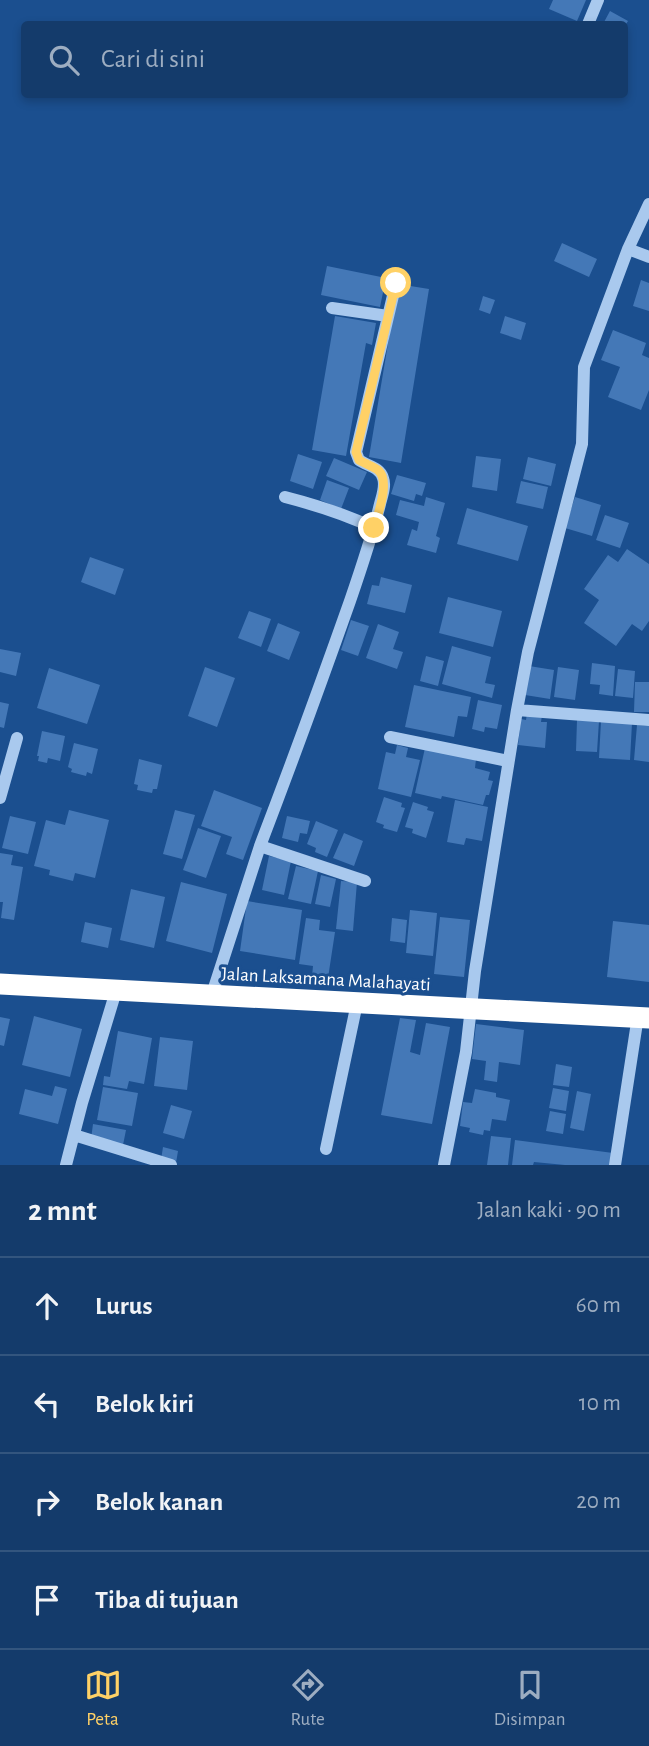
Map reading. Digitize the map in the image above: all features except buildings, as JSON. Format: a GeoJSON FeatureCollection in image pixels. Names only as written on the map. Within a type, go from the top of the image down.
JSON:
{"type":"FeatureCollection","features":[{"type":"Feature","properties":{"kind":"highway","name":"Jalan Laksamana Malahayati"},"geometry":{"type":"LineString","coordinates":[[0,984],[644,1017]]}},
{"type":"Feature","properties":{"kind":"street"},"geometry":{"type":"LineString","coordinates":[[589,21],[598,0]]}},
{"type":"Feature","properties":{"kind":"street"},"geometry":{"type":"LineString","coordinates":[[444,1165],[466,1052],[475,971],[528,652],[582,444],[584,367],[628,249],[649,204]]}},
{"type":"Feature","properties":{"kind":"street"},"geometry":{"type":"LineString","coordinates":[[628,249],[649,257]]}},
{"type":"Feature","properties":{"kind":"street"},"geometry":{"type":"LineString","coordinates":[[212,994],[260,846],[374,528],[384,485],[383,477],[375,468],[359,460],[356,452],[396,283]]}},
{"type":"Feature","properties":{"kind":"street"},"geometry":{"type":"LineString","coordinates":[[332,308],[388,316]]}},
{"type":"Feature","properties":{"kind":"street"},"geometry":{"type":"LineString","coordinates":[[285,496],[349,516],[374,528]]}},
{"type":"Feature","properties":{"kind":"street"},"geometry":{"type":"LineString","coordinates":[[517,710],[649,720]]}},
{"type":"Feature","properties":{"kind":"street"},"geometry":{"type":"LineString","coordinates":[[390,737],[509,761]]}},
{"type":"Feature","properties":{"kind":"street"},"geometry":{"type":"LineString","coordinates":[[0,797],[17,738]]}},
{"type":"Feature","properties":{"kind":"street"},"geometry":{"type":"LineString","coordinates":[[260,846],[365,881]]}},
{"type":"Feature","properties":{"kind":"street"},"geometry":{"type":"LineString","coordinates":[[66,1165],[116,991]]}},
{"type":"Feature","properties":{"kind":"street"},"geometry":{"type":"LineString","coordinates":[[326,1149],[357,1003]]}},
{"type":"Feature","properties":{"kind":"street"},"geometry":{"type":"LineString","coordinates":[[615,1165],[644,1017]]}},
{"type":"Feature","properties":{"kind":"street"},"geometry":{"type":"LineString","coordinates":[[74,1135],[171,1165]]}},
{"type":"Feature","properties":{"kind":"route"},"geometry":{"type":"LineString","coordinates":[[374,528],[384,485],[383,477],[375,468],[362,463],[356,452],[396,283]]}}]}
